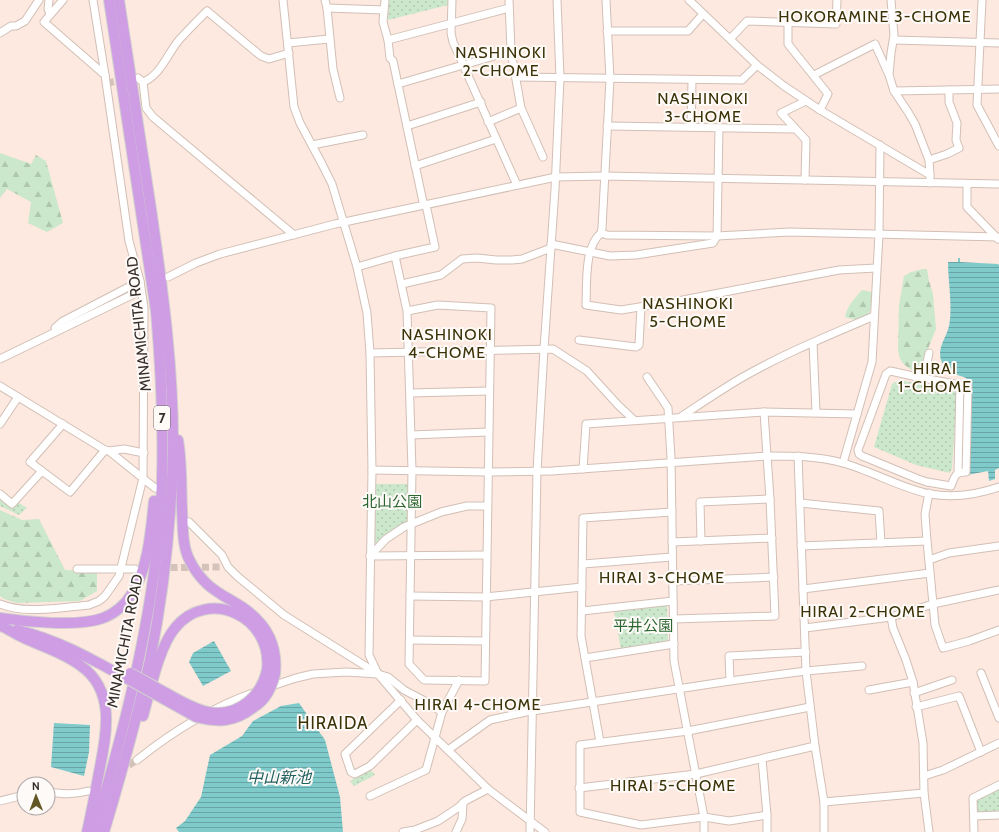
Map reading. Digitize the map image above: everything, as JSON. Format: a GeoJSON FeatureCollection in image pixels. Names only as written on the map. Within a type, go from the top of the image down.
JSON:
{"type":"FeatureCollection","features":[{"type":"Feature","properties":{"kind":"highway","name":"MINAMICHITA ROAD"},"geometry":{"type":"LineString","coordinates":[[94,832],[131,699],[148,612],[160,520],[162,450],[161,394],[156,311],[109,0]]}},
{"type":"Feature","properties":{"kind":"highway","name":"MINAMICHITA ROAD"},"geometry":{"type":"LineString","coordinates":[[105,832],[125,763],[148,667],[163,582],[172,483],[173,444],[171,386],[165,304],[119,0]]}},
{"type":"Feature","properties":{"kind":"highway"},"geometry":{"type":"LineString","coordinates":[[1,623],[71,648],[187,705],[207,712],[219,713],[233,711],[244,705],[259,691],[276,662],[275,651],[271,641],[259,621],[250,613],[206,583],[189,560],[182,530],[179,447],[171,386]]}},
{"type":"Feature","properties":{"kind":"highway"},"geometry":{"type":"LineString","coordinates":[[1,623],[77,622],[96,620],[103,618],[119,609],[132,595],[140,576],[150,536],[155,499],[157,410],[161,394]]}},
{"type":"Feature","properties":{"kind":"highway"},"geometry":{"type":"LineString","coordinates":[[105,832],[115,812],[162,651],[170,634],[178,624],[187,617],[205,610],[221,610],[239,614],[248,620],[263,640],[271,672]]}},
{"type":"Feature","properties":{"kind":"highway"},"geometry":{"type":"LineString","coordinates":[[22,622],[72,642],[127,675]]}},
{"type":"Feature","properties":{"kind":"highway"},"geometry":{"type":"LineString","coordinates":[[1,623],[25,638],[66,656],[83,666],[96,681],[102,693],[106,704],[107,714],[106,734],[87,832]]}},
{"type":"Feature","properties":{"kind":"street"},"geometry":{"type":"LineString","coordinates":[[0,33],[11,26],[16,26],[25,21],[39,0]]}},
{"type":"Feature","properties":{"kind":"street"},"geometry":{"type":"LineString","coordinates":[[49,0],[48,9],[50,14]]}},
{"type":"Feature","properties":{"kind":"street"},"geometry":{"type":"LineString","coordinates":[[63,0],[44,22],[105,75]]}},
{"type":"Feature","properties":{"kind":"street"},"geometry":{"type":"LineString","coordinates":[[0,604],[9,608],[20,610],[80,606],[89,605],[99,601],[105,596],[118,576],[143,478],[144,308],[140,281],[129,240],[93,0]]}},
{"type":"Feature","properties":{"kind":"street"},"geometry":{"type":"LineString","coordinates":[[283,0],[294,107],[300,123],[332,184],[357,267],[367,313],[370,353],[372,470],[369,655],[378,674],[417,720],[488,789],[545,832]]}},
{"type":"Feature","properties":{"kind":"street"},"geometry":{"type":"LineString","coordinates":[[325,0],[333,69],[340,98]]}},
{"type":"Feature","properties":{"kind":"street"},"geometry":{"type":"LineString","coordinates":[[357,267],[395,256],[435,247],[426,205],[423,202],[393,61],[390,58],[388,40],[383,22],[385,0]]}},
{"type":"Feature","properties":{"kind":"street"},"geometry":{"type":"LineString","coordinates":[[452,0],[451,33],[454,42],[517,185]]}},
{"type":"Feature","properties":{"kind":"street"},"geometry":{"type":"LineString","coordinates":[[509,0],[511,51],[521,108],[543,156]]}},
{"type":"Feature","properties":{"kind":"street"},"geometry":{"type":"LineString","coordinates":[[530,832],[537,471],[556,177],[560,78],[557,0]]}},
{"type":"Feature","properties":{"kind":"street"},"geometry":{"type":"LineString","coordinates":[[606,0],[610,79],[601,233],[589,252],[586,304],[621,310],[839,270],[876,268]]}},
{"type":"Feature","properties":{"kind":"street"},"geometry":{"type":"LineString","coordinates":[[689,0],[756,65],[784,86],[820,110],[930,175]]}},
{"type":"Feature","properties":{"kind":"street"},"geometry":{"type":"LineString","coordinates":[[730,39],[747,21],[836,24],[837,0]]}},
{"type":"Feature","properties":{"kind":"street"},"geometry":{"type":"LineString","coordinates":[[889,75],[894,40],[891,0]]}},
{"type":"Feature","properties":{"kind":"street"},"geometry":{"type":"LineString","coordinates":[[982,0],[977,105],[998,143]]}},
{"type":"Feature","properties":{"kind":"street"},"geometry":{"type":"LineString","coordinates":[[327,8],[384,10]]}},
{"type":"Feature","properties":{"kind":"street"},"geometry":{"type":"LineString","coordinates":[[388,40],[509,8]]}},
{"type":"Feature","properties":{"kind":"street"},"geometry":{"type":"LineString","coordinates":[[289,54],[269,59],[261,56],[207,10],[178,41],[161,67],[148,80],[140,80],[146,108],[153,117],[294,236]]}},
{"type":"Feature","properties":{"kind":"street"},"geometry":{"type":"LineString","coordinates":[[607,30],[688,31],[703,14]]}},
{"type":"Feature","properties":{"kind":"street"},"geometry":{"type":"LineString","coordinates":[[788,22],[788,44],[828,94],[820,110]]}},
{"type":"Feature","properties":{"kind":"street"},"geometry":{"type":"LineString","coordinates":[[288,43],[329,39]]}},
{"type":"Feature","properties":{"kind":"street"},"geometry":{"type":"LineString","coordinates":[[894,40],[980,43],[999,42]]}},
{"type":"Feature","properties":{"kind":"street"},"geometry":{"type":"LineString","coordinates":[[814,75],[875,44],[889,75],[894,91],[915,124],[929,160],[930,183]]}},
{"type":"Feature","properties":{"kind":"street"},"geometry":{"type":"LineString","coordinates":[[398,84],[511,51]]}},
{"type":"Feature","properties":{"kind":"street"},"geometry":{"type":"LineString","coordinates":[[516,77],[742,80],[756,65]]}},
{"type":"Feature","properties":{"kind":"street"},"geometry":{"type":"LineString","coordinates":[[691,127],[692,80]]}},
{"type":"Feature","properties":{"kind":"street"},"geometry":{"type":"LineString","coordinates":[[894,91],[999,89]]}},
{"type":"Feature","properties":{"kind":"street"},"geometry":{"type":"LineString","coordinates":[[929,160],[959,148],[956,140],[957,123],[949,102],[949,90]]}},
{"type":"Feature","properties":{"kind":"street"},"geometry":{"type":"LineString","coordinates":[[805,180],[806,140],[781,113],[806,101]]}},
{"type":"Feature","properties":{"kind":"street"},"geometry":{"type":"LineString","coordinates":[[407,126],[481,102]]}},
{"type":"Feature","properties":{"kind":"street"},"geometry":{"type":"LineString","coordinates":[[488,122],[521,108]]}},
{"type":"Feature","properties":{"kind":"street"},"geometry":{"type":"LineString","coordinates":[[607,126],[795,129]]}},
{"type":"Feature","properties":{"kind":"street"},"geometry":{"type":"LineString","coordinates":[[352,128],[354,137]]}},
{"type":"Feature","properties":{"kind":"street"},"geometry":{"type":"LineString","coordinates":[[402,284],[441,275],[462,259],[477,258],[512,260],[522,258],[551,246],[610,256],[636,255],[713,243],[717,236],[719,128]]}},
{"type":"Feature","properties":{"kind":"street"},"geometry":{"type":"LineString","coordinates":[[312,145],[362,135]]}},
{"type":"Feature","properties":{"kind":"street"},"geometry":{"type":"LineString","coordinates":[[415,166],[496,139]]}},
{"type":"Feature","properties":{"kind":"street"},"geometry":{"type":"LineString","coordinates":[[843,463],[872,362],[878,234],[880,145]]}},
{"type":"Feature","properties":{"kind":"street"},"geometry":{"type":"LineString","coordinates":[[168,277],[196,263],[220,254],[344,222],[556,177],[604,176],[999,184]]}},
{"type":"Feature","properties":{"kind":"street"},"geometry":{"type":"LineString","coordinates":[[967,184],[967,207],[998,238]]}},
{"type":"Feature","properties":{"kind":"street"},"geometry":{"type":"LineString","coordinates":[[601,233],[607,235],[717,236],[789,232],[998,238]]}},
{"type":"Feature","properties":{"kind":"street"},"geometry":{"type":"LineString","coordinates":[[395,256],[407,311],[410,393],[412,470],[409,664],[424,680],[484,681],[491,308],[438,305],[407,311]]}},
{"type":"Feature","properties":{"kind":"street"},"geometry":{"type":"LineString","coordinates":[[56,332],[55,328],[63,321],[140,281]]}},
{"type":"Feature","properties":{"kind":"street"},"geometry":{"type":"LineString","coordinates":[[0,359],[138,292]]}},
{"type":"Feature","properties":{"kind":"street"},"geometry":{"type":"LineString","coordinates":[[579,340],[636,347],[639,345],[641,307]]}},
{"type":"Feature","properties":{"kind":"street"},"geometry":{"type":"LineString","coordinates":[[680,417],[743,377],[813,343],[874,316]]}},
{"type":"Feature","properties":{"kind":"street"},"geometry":{"type":"LineString","coordinates":[[813,343],[816,412]]}},
{"type":"Feature","properties":{"kind":"street"},"geometry":{"type":"LineString","coordinates":[[370,353],[553,349],[587,371],[634,420]]}},
{"type":"Feature","properties":{"kind":"street"},"geometry":{"type":"LineString","coordinates":[[917,377],[917,374],[921,373],[925,368],[929,353]]}},
{"type":"Feature","properties":{"kind":"street"},"geometry":{"type":"LineString","coordinates":[[890,371],[917,377],[960,385],[968,385],[963,414],[963,443],[958,472],[951,486],[940,487],[918,479],[862,456],[858,452],[886,374],[890,371]]}},
{"type":"Feature","properties":{"kind":"street"},"geometry":{"type":"LineString","coordinates":[[647,377],[668,408],[671,463],[674,661],[704,817],[704,832]]}},
{"type":"Feature","properties":{"kind":"street"},"geometry":{"type":"LineString","coordinates":[[0,386],[107,451],[155,488]]}},
{"type":"Feature","properties":{"kind":"street"},"geometry":{"type":"LineString","coordinates":[[410,393],[489,391]]}},
{"type":"Feature","properties":{"kind":"street"},"geometry":{"type":"LineString","coordinates":[[0,424],[18,397]]}},
{"type":"Feature","properties":{"kind":"street"},"geometry":{"type":"LineString","coordinates":[[583,469],[586,424],[764,412],[857,414]]}},
{"type":"Feature","properties":{"kind":"street"},"geometry":{"type":"LineString","coordinates":[[674,619],[775,616],[770,499],[764,412]]}},
{"type":"Feature","properties":{"kind":"street"},"geometry":{"type":"LineString","coordinates":[[64,424],[30,462],[70,492],[107,451],[124,449],[144,453]]}},
{"type":"Feature","properties":{"kind":"street"},"geometry":{"type":"LineString","coordinates":[[411,434],[488,432]]}},
{"type":"Feature","properties":{"kind":"street"},"geometry":{"type":"LineString","coordinates":[[372,470],[488,472],[537,471],[767,456],[798,456],[843,463],[916,490],[929,493],[954,496],[970,495],[999,487]]}},
{"type":"Feature","properties":{"kind":"street"},"geometry":{"type":"LineString","coordinates":[[798,456],[806,671],[815,746],[824,802],[824,832]]}},
{"type":"Feature","properties":{"kind":"street"},"geometry":{"type":"LineString","coordinates":[[0,494],[12,504],[42,471]]}},
{"type":"Feature","properties":{"kind":"street"},"geometry":{"type":"LineString","coordinates":[[929,493],[925,514],[927,541],[935,625],[943,648],[969,641],[999,630]]}},
{"type":"Feature","properties":{"kind":"street"},"geometry":{"type":"LineString","coordinates":[[701,541],[700,502],[770,499]]}},
{"type":"Feature","properties":{"kind":"street"},"geometry":{"type":"LineString","coordinates":[[800,504],[879,510],[881,543]]}},
{"type":"Feature","properties":{"kind":"street"},"geometry":{"type":"LineString","coordinates":[[370,556],[391,535],[411,524],[441,512],[467,506],[487,506]]}},
{"type":"Feature","properties":{"kind":"street"},"geometry":{"type":"LineString","coordinates":[[600,742],[581,636],[583,518],[672,512]]}},
{"type":"Feature","properties":{"kind":"street"},"geometry":{"type":"LineString","coordinates":[[189,522],[222,554],[225,567],[284,615],[378,674]]}},
{"type":"Feature","properties":{"kind":"street"},"geometry":{"type":"LineString","coordinates":[[672,542],[772,538]]}},
{"type":"Feature","properties":{"kind":"street"},"geometry":{"type":"LineString","coordinates":[[801,546],[927,541]]}},
{"type":"Feature","properties":{"kind":"street"},"geometry":{"type":"LineString","coordinates":[[929,560],[950,553],[999,546]]}},
{"type":"Feature","properties":{"kind":"street"},"geometry":{"type":"LineString","coordinates":[[370,556],[486,555]]}},
{"type":"Feature","properties":{"kind":"street"},"geometry":{"type":"LineString","coordinates":[[582,564],[672,557]]}},
{"type":"Feature","properties":{"kind":"street"},"geometry":{"type":"LineString","coordinates":[[77,569],[135,569]]}},
{"type":"Feature","properties":{"kind":"street"},"geometry":{"type":"LineString","coordinates":[[803,588],[930,573]]}},
{"type":"Feature","properties":{"kind":"street"},"geometry":{"type":"LineString","coordinates":[[673,581],[774,577]]}},
{"type":"Feature","properties":{"kind":"street"},"geometry":{"type":"LineString","coordinates":[[410,596],[485,597],[582,587]]}},
{"type":"Feature","properties":{"kind":"street"},"geometry":{"type":"LineString","coordinates":[[805,628],[891,617],[933,604],[999,590]]}},
{"type":"Feature","properties":{"kind":"street"},"geometry":{"type":"LineString","coordinates":[[582,611],[674,601]]}},
{"type":"Feature","properties":{"kind":"street"},"geometry":{"type":"LineString","coordinates":[[891,617],[893,628],[913,682],[923,743],[924,793],[929,832]]}},
{"type":"Feature","properties":{"kind":"street"},"geometry":{"type":"LineString","coordinates":[[410,640],[485,640]]}},
{"type":"Feature","properties":{"kind":"street"},"geometry":{"type":"LineString","coordinates":[[585,658],[674,644]]}},
{"type":"Feature","properties":{"kind":"street"},"geometry":{"type":"LineString","coordinates":[[730,681],[729,656],[806,652]]}},
{"type":"Feature","properties":{"kind":"street"},"geometry":{"type":"LineString","coordinates":[[448,750],[490,720],[532,711],[730,681],[806,671],[862,666]]}},
{"type":"Feature","properties":{"kind":"street"},"geometry":{"type":"LineString","coordinates":[[137,760],[165,738],[219,706],[246,695],[296,678],[313,674],[346,672],[378,674],[388,677],[404,690],[442,712]]}},
{"type":"Feature","properties":{"kind":"street"},"geometry":{"type":"LineString","coordinates":[[981,673],[999,718]]}},
{"type":"Feature","properties":{"kind":"street"},"geometry":{"type":"LineString","coordinates":[[370,796],[426,770],[442,712],[459,680]]}},
{"type":"Feature","properties":{"kind":"street"},"geometry":{"type":"LineString","coordinates":[[914,693],[952,680]]}},
{"type":"Feature","properties":{"kind":"street"},"geometry":{"type":"LineString","coordinates":[[869,690],[913,682]]}},
{"type":"Feature","properties":{"kind":"street"},"geometry":{"type":"LineString","coordinates":[[916,707],[959,696],[981,752]]}},
{"type":"Feature","properties":{"kind":"street"},"geometry":{"type":"LineString","coordinates":[[401,700],[345,754],[351,772],[354,774],[370,766],[417,720]]}},
{"type":"Feature","properties":{"kind":"street"},"geometry":{"type":"LineString","coordinates":[[767,815],[729,821],[704,817],[640,825],[602,818],[580,812],[580,744],[688,731],[810,707]]}},
{"type":"Feature","properties":{"kind":"street"},"geometry":{"type":"LineString","coordinates":[[924,776],[942,770],[999,743]]}},
{"type":"Feature","properties":{"kind":"street"},"geometry":{"type":"LineString","coordinates":[[579,788],[696,774],[815,746]]}},
{"type":"Feature","properties":{"kind":"street"},"geometry":{"type":"LineString","coordinates":[[762,759],[767,832]]}},
{"type":"Feature","properties":{"kind":"street"},"geometry":{"type":"LineString","coordinates":[[974,832],[973,798],[999,785]]}},
{"type":"Feature","properties":{"kind":"street"},"geometry":{"type":"LineString","coordinates":[[403,832],[416,830],[438,821],[463,803],[488,789]]}},
{"type":"Feature","properties":{"kind":"street"},"geometry":{"type":"LineString","coordinates":[[56,793],[69,795],[88,791]]}},
{"type":"Feature","properties":{"kind":"street"},"geometry":{"type":"LineString","coordinates":[[824,802],[924,793]]}},
{"type":"Feature","properties":{"kind":"street"},"geometry":{"type":"LineString","coordinates":[[0,801],[16,797]]}},
{"type":"Feature","properties":{"kind":"street"},"geometry":{"type":"LineString","coordinates":[[456,832],[462,819],[463,803]]}},
{"type":"Feature","properties":{"kind":"street"},"geometry":{"type":"LineString","coordinates":[[974,816],[999,815]]}},
{"type":"Feature","properties":{"kind":"green space"},"geometry":{"type":"Polygon","coordinates":[[[389,0],[449,0],[448,5],[388,20],[389,0]]]}},
{"type":"Feature","properties":{"kind":"green space"},"geometry":{"type":"Polygon","coordinates":[[[0,153],[31,164],[36,155],[46,161],[63,223],[47,232],[28,223],[31,202],[7,189],[0,198],[0,153]]]}},
{"type":"Feature","properties":{"kind":"green space"},"geometry":{"type":"Polygon","coordinates":[[[927,269],[933,294],[936,329],[929,346],[923,369],[914,371],[903,363],[898,350],[899,305],[904,276],[911,272],[927,269]]]}},
{"type":"Feature","properties":{"kind":"green space"},"geometry":{"type":"Polygon","coordinates":[[[862,290],[872,292],[871,305],[867,317],[859,320],[845,317],[849,306],[862,290]]]}},
{"type":"Feature","properties":{"kind":"green space"},"geometry":{"type":"Polygon","coordinates":[[[899,380],[957,391],[952,468],[950,473],[916,465],[874,447],[892,384],[899,380]]]}},
{"type":"Feature","properties":{"kind":"green space","name":"北山公園"},"geometry":{"type":"Polygon","coordinates":[[[376,484],[408,484],[408,520],[390,533],[380,543],[375,543],[376,484]]]}},
{"type":"Feature","properties":{"kind":"green space"},"geometry":{"type":"Polygon","coordinates":[[[0,494],[11,504],[19,503],[27,508],[19,515],[0,506],[0,494]]]}},
{"type":"Feature","properties":{"kind":"green space"},"geometry":{"type":"Polygon","coordinates":[[[0,510],[22,520],[39,519],[65,570],[97,572],[97,591],[80,601],[17,603],[4,599],[0,596],[0,510]]]}},
{"type":"Feature","properties":{"kind":"green space","name":"平井公園"},"geometry":{"type":"Polygon","coordinates":[[[665,605],[667,607],[668,640],[666,642],[621,650],[614,610],[665,605]]]}},
{"type":"Feature","properties":{"kind":"green space"},"geometry":{"type":"Polygon","coordinates":[[[370,769],[375,775],[354,786],[350,781],[370,769]]]}},
{"type":"Feature","properties":{"kind":"green space"},"geometry":{"type":"Polygon","coordinates":[[[999,789],[999,811],[979,812],[977,809],[977,802],[979,799],[999,789]]]}},
{"type":"Feature","properties":{"kind":"water"},"geometry":{"type":"Polygon","coordinates":[[[958,258],[960,258],[960,262],[999,265],[999,468],[995,470],[995,479],[989,481],[988,471],[962,476],[964,383],[968,383],[968,380],[947,369],[943,364],[940,354],[948,331],[950,319],[948,262],[958,262],[958,258]]]}},
{"type":"Feature","properties":{"kind":"water"},"geometry":{"type":"Polygon","coordinates":[[[214,641],[231,671],[203,686],[189,662],[193,653],[214,641]]]}},
{"type":"Feature","properties":{"kind":"water","name":"中山新池"},"geometry":{"type":"Polygon","coordinates":[[[299,703],[325,740],[340,797],[343,832],[179,832],[176,828],[185,821],[201,797],[210,755],[242,736],[253,721],[281,706],[299,703]]]}},
{"type":"Feature","properties":{"kind":"water"},"geometry":{"type":"Polygon","coordinates":[[[54,723],[90,725],[89,752],[84,776],[51,767],[54,723]]]}},
{"type":"Feature","properties":{"kind":"tunnel"},"geometry":{"type":"LineString","coordinates":[[107,83],[124,80]]}},
{"type":"Feature","properties":{"kind":"tunnel"},"geometry":{"type":"LineString","coordinates":[[139,568],[222,567]]}},
{"type":"Feature","properties":{"kind":"tunnel"},"geometry":{"type":"LineString","coordinates":[[120,771],[137,760]]}},
{"type":"Feature","properties":{"kind":"district","name":"HOKORAMINE 3-CHOME"},"geometry":{"type":"Point","coordinates":[875,16]}},
{"type":"Feature","properties":{"kind":"district","name":"NASHINOKI 2-CHOME"},"geometry":{"type":"Point","coordinates":[501,61]}},
{"type":"Feature","properties":{"kind":"district","name":"NASHINOKI 3-CHOME"},"geometry":{"type":"Point","coordinates":[703,107]}},
{"type":"Feature","properties":{"kind":"district","name":"NASHINOKI 5-CHOME"},"geometry":{"type":"Point","coordinates":[688,312]}},
{"type":"Feature","properties":{"kind":"district","name":"NASHINOKI 4-CHOME"},"geometry":{"type":"Point","coordinates":[447,343]}},
{"type":"Feature","properties":{"kind":"district","name":"HIRAI 1-CHOME"},"geometry":{"type":"Point","coordinates":[935,377]}},
{"type":"Feature","properties":{"kind":"district","name":"HIRAI 3-CHOME"},"geometry":{"type":"Point","coordinates":[662,577]}},
{"type":"Feature","properties":{"kind":"district","name":"HIRAI 2-CHOME"},"geometry":{"type":"Point","coordinates":[863,611]}},
{"type":"Feature","properties":{"kind":"district","name":"HIRAI 4-CHOME"},"geometry":{"type":"Point","coordinates":[478,704]}},
{"type":"Feature","properties":{"kind":"district","name":"HIRAIDA"},"geometry":{"type":"Point","coordinates":[333,723]}},
{"type":"Feature","properties":{"kind":"district","name":"HIRAI 5-CHOME"},"geometry":{"type":"Point","coordinates":[673,785]}}]}
